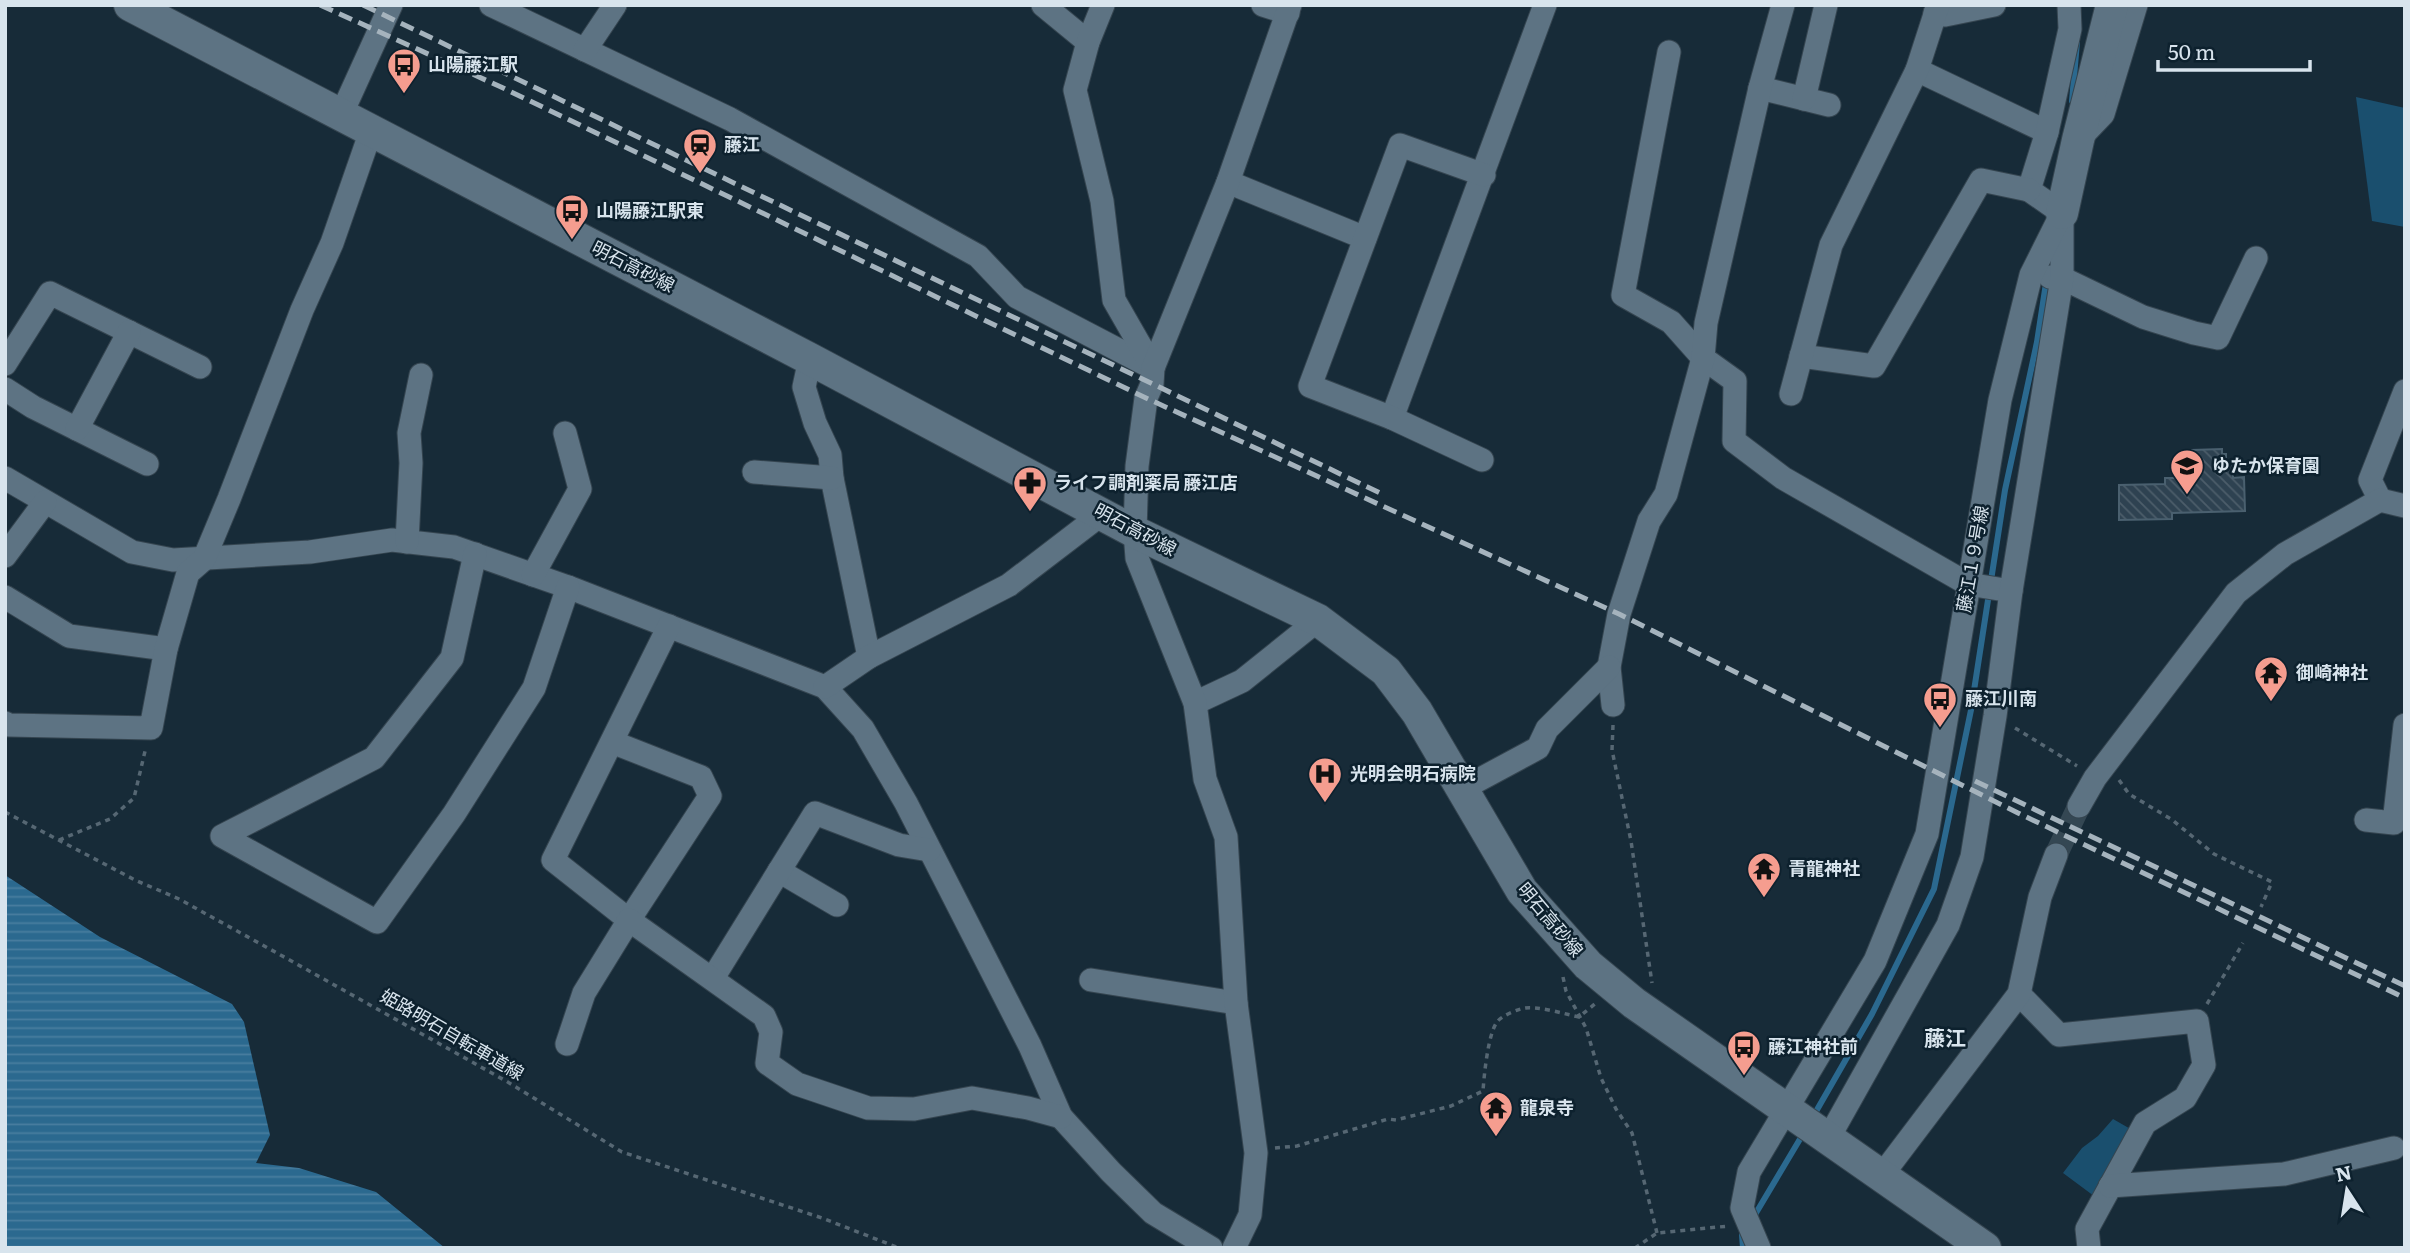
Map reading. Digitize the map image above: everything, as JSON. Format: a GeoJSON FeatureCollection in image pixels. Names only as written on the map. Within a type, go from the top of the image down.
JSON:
{"type":"FeatureCollection","features":[{"type":"Feature","properties":{"kind":"main road","name":"明石高砂線"},"geometry":{"type":"LineString","coordinates":[[130,5],[1135,531],[1318,621],[1360,649],[1386,671],[1417,712],[1522,891],[1588,965],[1657,1020],[1985,1248]]}},
{"type":"Feature","properties":{"kind":"main road"},"geometry":{"type":"LineString","coordinates":[[2062,213],[2112,5]]}},
{"type":"Feature","properties":{"kind":"street"},"geometry":{"type":"LineString","coordinates":[[341,115],[391,5]]}},
{"type":"Feature","properties":{"kind":"street"},"geometry":{"type":"LineString","coordinates":[[491,5],[730,119],[978,256],[1017,297],[1153,368]]}},
{"type":"Feature","properties":{"kind":"street"},"geometry":{"type":"LineString","coordinates":[[585,50],[615,5]]}},
{"type":"Feature","properties":{"kind":"street"},"geometry":{"type":"LineString","coordinates":[[1043,5],[1088,42]]}},
{"type":"Feature","properties":{"kind":"street"},"geometry":{"type":"LineString","coordinates":[[1103,5],[1088,42],[1075,90],[1102,201],[1114,300],[1153,368]]}},
{"type":"Feature","properties":{"kind":"street"},"geometry":{"type":"LineString","coordinates":[[1234,1248],[1250,1215],[1255,1149],[1236,1003],[1226,837],[1205,779],[1195,703],[1137,558],[1135,531],[1138,466],[1146,398],[1152,384],[1153,368],[1228,182],[1289,9],[1263,5]]}},
{"type":"Feature","properties":{"kind":"street"},"geometry":{"type":"LineString","coordinates":[[1392,418],[1545,5]]}},
{"type":"Feature","properties":{"kind":"street"},"geometry":{"type":"LineString","coordinates":[[1613,705],[1609,667],[1619,614],[1650,521],[1666,494],[1703,358],[1706,323],[1760,88],[1783,5]]}},
{"type":"Feature","properties":{"kind":"street"},"geometry":{"type":"LineString","coordinates":[[1804,99],[1826,5]]}},
{"type":"Feature","properties":{"kind":"street"},"geometry":{"type":"LineString","coordinates":[[1791,394],[1831,245],[1917,70],[1936,9],[1944,15],[1994,5]]}},
{"type":"Feature","properties":{"kind":"street"},"geometry":{"type":"LineString","coordinates":[[2029,190],[2047,132],[2070,29],[2069,5]]}},
{"type":"Feature","properties":{"kind":"street"},"geometry":{"type":"LineString","coordinates":[[2078,140],[2103,114],[2136,5]]}},
{"type":"Feature","properties":{"kind":"street"},"geometry":{"type":"LineString","coordinates":[[1669,52],[1623,295],[1671,322],[1703,358],[1735,381],[1734,441],[1783,478],[1968,584],[2011,591]]}},
{"type":"Feature","properties":{"kind":"street"},"geometry":{"type":"LineString","coordinates":[[1917,70],[2047,132]]}},
{"type":"Feature","properties":{"kind":"street"},"geometry":{"type":"LineString","coordinates":[[1760,88],[1829,105]]}},
{"type":"Feature","properties":{"kind":"street"},"geometry":{"type":"LineString","coordinates":[[5,723],[47,727],[151,728],[166,649],[188,573],[204,559],[302,310],[332,243],[371,131]]}},
{"type":"Feature","properties":{"kind":"street"},"geometry":{"type":"LineString","coordinates":[[1482,460],[1392,418],[1310,386],[1399,145],[1484,175]]}},
{"type":"Feature","properties":{"kind":"street"},"geometry":{"type":"LineString","coordinates":[[1759,1248],[1742,1208],[1749,1172],[1808,1124],[1948,925],[1972,858],[1995,716],[2011,591],[2062,278],[2062,213],[2029,190],[1981,180],[1874,366],[1801,356]]}},
{"type":"Feature","properties":{"kind":"street"},"geometry":{"type":"LineString","coordinates":[[1228,182],[1365,238]]}},
{"type":"Feature","properties":{"kind":"street","name":"藤江１９号線"},"geometry":{"type":"LineString","coordinates":[[1808,1124],[1927,834],[2000,400],[2031,275],[2062,213]]}},
{"type":"Feature","properties":{"kind":"street"},"geometry":{"type":"LineString","coordinates":[[2031,275],[2062,278],[2143,317],[2218,338],[2256,258]]}},
{"type":"Feature","properties":{"kind":"street"},"geometry":{"type":"LineString","coordinates":[[5,364],[50,293],[200,367]]}},
{"type":"Feature","properties":{"kind":"street"},"geometry":{"type":"LineString","coordinates":[[77,429],[129,332]]}},
{"type":"Feature","properties":{"kind":"street"},"geometry":{"type":"LineString","coordinates":[[810,359],[804,387],[815,423],[830,455],[832,478],[869,657]]}},
{"type":"Feature","properties":{"kind":"street"},"geometry":{"type":"LineString","coordinates":[[407,542],[411,463],[409,433],[421,375]]}},
{"type":"Feature","properties":{"kind":"street"},"geometry":{"type":"LineString","coordinates":[[5,389],[33,407],[147,464]]}},
{"type":"Feature","properties":{"kind":"street"},"geometry":{"type":"LineString","coordinates":[[2380,500],[2370,480],[2405,391]]}},
{"type":"Feature","properties":{"kind":"street"},"geometry":{"type":"LineString","coordinates":[[533,575],[580,489],[565,433]]}},
{"type":"Feature","properties":{"kind":"street"},"geometry":{"type":"LineString","coordinates":[[754,472],[832,478]]}},
{"type":"Feature","properties":{"kind":"street"},"geometry":{"type":"LineString","coordinates":[[5,478],[132,552],[173,560],[310,552],[392,540],[454,547],[568,587],[825,687],[863,729],[906,803],[1030,1046],[1061,1117],[1153,1213],[1211,1248]]}},
{"type":"Feature","properties":{"kind":"street"},"geometry":{"type":"LineString","coordinates":[[2079,806],[2099,772],[2236,593],[2285,554],[2380,500],[2405,506]]}},
{"type":"Feature","properties":{"kind":"street"},"geometry":{"type":"LineString","coordinates":[[5,556],[45,502]]}},
{"type":"Feature","properties":{"kind":"street"},"geometry":{"type":"LineString","coordinates":[[825,687],[869,657],[1009,585],[1103,513]]}},
{"type":"Feature","properties":{"kind":"street"},"geometry":{"type":"LineString","coordinates":[[475,554],[452,658],[374,758],[222,836],[377,922],[454,814],[534,688],[568,587]]}},
{"type":"Feature","properties":{"kind":"street"},"geometry":{"type":"LineString","coordinates":[[5,597],[69,636],[166,649]]}},
{"type":"Feature","properties":{"kind":"street"},"geometry":{"type":"LineString","coordinates":[[1195,703],[1242,681],[1318,621]]}},
{"type":"Feature","properties":{"kind":"street"},"geometry":{"type":"LineString","coordinates":[[669,626],[554,860],[629,920],[764,1016],[771,1032],[767,1063],[797,1084],[868,1108],[914,1109],[972,1098],[1061,1117]]}},
{"type":"Feature","properties":{"kind":"street"},"geometry":{"type":"LineString","coordinates":[[1462,789],[1538,748],[1547,729],[1609,667]]}},
{"type":"Feature","properties":{"kind":"street"},"geometry":{"type":"LineString","coordinates":[[2366,820],[2394,823],[2405,725]]}},
{"type":"Feature","properties":{"kind":"street"},"geometry":{"type":"LineString","coordinates":[[567,1044],[584,993],[710,796],[701,776],[612,742]]}},
{"type":"Feature","properties":{"kind":"street"},"geometry":{"type":"LineString","coordinates":[[713,978],[816,813],[899,845],[929,850]]}},
{"type":"Feature","properties":{"kind":"street"},"geometry":{"type":"LineString","coordinates":[[1882,1175],[2018,994],[2040,897],[2056,855]]}},
{"type":"Feature","properties":{"kind":"street"},"geometry":{"type":"LineString","coordinates":[[779,871],[837,905]]}},
{"type":"Feature","properties":{"kind":"street"},"geometry":{"type":"LineString","coordinates":[[1091,980],[1236,1003]]}},
{"type":"Feature","properties":{"kind":"street"},"geometry":{"type":"LineString","coordinates":[[2018,994],[2059,1035],[2197,1021],[2204,1065],[2185,1098],[2145,1123],[2087,1229],[2089,1248]]}},
{"type":"Feature","properties":{"kind":"street"},"geometry":{"type":"LineString","coordinates":[[2110,1186],[2284,1174],[2394,1149]]}},
{"type":"Feature","properties":{"kind":"path"},"geometry":{"type":"LineString","coordinates":[[1613,705],[1612,750],[1631,841],[1657,1020]]}},
{"type":"Feature","properties":{"kind":"path"},"geometry":{"type":"LineString","coordinates":[[1995,716],[2120,781],[2129,794],[2171,819],[2214,854],[2272,882],[2262,907]]}},
{"type":"Feature","properties":{"kind":"path"},"geometry":{"type":"LineString","coordinates":[[59,840],[110,819],[134,797],[151,728]]}},
{"type":"Feature","properties":{"kind":"path","name":"姫路明石自転車道線"},"geometry":{"type":"LineString","coordinates":[[5,812],[135,880],[179,899],[274,951],[506,1081],[622,1152],[822,1218],[899,1248]]}},
{"type":"Feature","properties":{"kind":"path"},"geometry":{"type":"LineString","coordinates":[[2197,1021],[2243,943]]}},
{"type":"Feature","properties":{"kind":"path"},"geometry":{"type":"LineString","coordinates":[[1570,945],[1562,973],[1566,991],[1586,1028],[1601,1078],[1616,1109],[1632,1133],[1657,1233]]}},
{"type":"Feature","properties":{"kind":"path"},"geometry":{"type":"LineString","coordinates":[[1579,1017],[1613,986]]}},
{"type":"Feature","properties":{"kind":"path"},"geometry":{"type":"LineString","coordinates":[[1255,1149],[1297,1146],[1388,1119],[1396,1120],[1451,1106],[1483,1091],[1484,1069],[1498,1020],[1524,1008],[1579,1017]]}},
{"type":"Feature","properties":{"kind":"path"},"geometry":{"type":"LineString","coordinates":[[1634,1248],[1657,1233],[1732,1226],[1745,1215]]}},
{"type":"Feature","properties":{"kind":"shaded area"},"geometry":{"type":"Polygon","coordinates":[[[2356,97],[2405,108],[2405,227],[2372,221],[2356,97]]]}},
{"type":"Feature","properties":{"kind":"shaded area"},"geometry":{"type":"Polygon","coordinates":[[[5,875],[100,937],[232,1004],[244,1022],[270,1135],[256,1163],[299,1168],[376,1192],[445,1248],[5,1248],[5,875]]]}},
{"type":"Feature","properties":{"kind":"shaded area"},"geometry":{"type":"Polygon","coordinates":[[[2113,1119],[2134,1131],[2094,1196],[2063,1173],[2082,1148],[2098,1136],[2113,1119]]]}},
{"type":"Feature","properties":{"kind":"building"},"geometry":{"type":"Polygon","coordinates":[[[2222,449],[2222,454],[2226,454],[2226,461],[2233,461],[2233,478],[2244,477],[2245,511],[2172,513],[2172,519],[2119,520],[2119,485],[2165,484],[2165,478],[2174,478],[2174,472],[2193,472],[2192,450],[2222,449]]]}},
{"type":"Feature","properties":{"kind":"waterway"},"geometry":{"type":"LineString","coordinates":[[2072,101],[2077,42]]}},
{"type":"Feature","properties":{"kind":"waterway"},"geometry":{"type":"LineString","coordinates":[[1814,1115],[1872,1014],[1934,889],[1971,710],[2005,490],[2037,342],[2050,257]]}},
{"type":"Feature","properties":{"kind":"waterway"},"geometry":{"type":"LineString","coordinates":[[1753,1218],[1803,1134]]}},
{"type":"Feature","properties":{"kind":"waterway"},"geometry":{"type":"LineString","coordinates":[[1743,1248],[1742,1235],[1745,1230]]}},
{"type":"Feature","properties":{"kind":"tunnel"},"geometry":{"type":"LineString","coordinates":[[2056,855],[2079,806]]}},
{"type":"Feature","properties":{"kind":"railway"},"geometry":{"type":"LineString","coordinates":[[320,5],[501,87],[1146,398],[1619,614],[2018,813],[2405,998]]}},
{"type":"Feature","properties":{"kind":"railway"},"geometry":{"type":"LineString","coordinates":[[363,5],[1380,493]]}},
{"type":"Feature","properties":{"kind":"railway"},"geometry":{"type":"LineString","coordinates":[[1975,781],[2405,986]]}},
{"type":"Feature","properties":{"kind":"place","name":"山陽藤江駅"},"geometry":{"type":"Point","coordinates":[404,95]}},
{"type":"Feature","properties":{"kind":"place","name":"藤江"},"geometry":{"type":"Point","coordinates":[700,175]}},
{"type":"Feature","properties":{"kind":"place","name":"山陽藤江駅東"},"geometry":{"type":"Point","coordinates":[572,241]}},
{"type":"Feature","properties":{"kind":"place","name":"ゆたか保育園"},"geometry":{"type":"Point","coordinates":[2187,496]}},
{"type":"Feature","properties":{"kind":"place","name":"ライフ調剤薬局 藤江店"},"geometry":{"type":"Point","coordinates":[1030,513]}},
{"type":"Feature","properties":{"kind":"place","name":"御崎神社"},"geometry":{"type":"Point","coordinates":[2271,703]}},
{"type":"Feature","properties":{"kind":"place","name":"藤江川南"},"geometry":{"type":"Point","coordinates":[1940,729]}},
{"type":"Feature","properties":{"kind":"place","name":"光明会明石病院"},"geometry":{"type":"Point","coordinates":[1325,804]}},
{"type":"Feature","properties":{"kind":"place","name":"青龍神社"},"geometry":{"type":"Point","coordinates":[1764,899]}},
{"type":"Feature","properties":{"kind":"place","name":"藤江神社前"},"geometry":{"type":"Point","coordinates":[1744,1077]}},
{"type":"Feature","properties":{"kind":"place","name":"龍泉寺"},"geometry":{"type":"Point","coordinates":[1496,1138]}},
{"type":"Feature","properties":{"kind":"district","name":"藤江"},"geometry":{"type":"Point","coordinates":[1945,1039]}}]}
